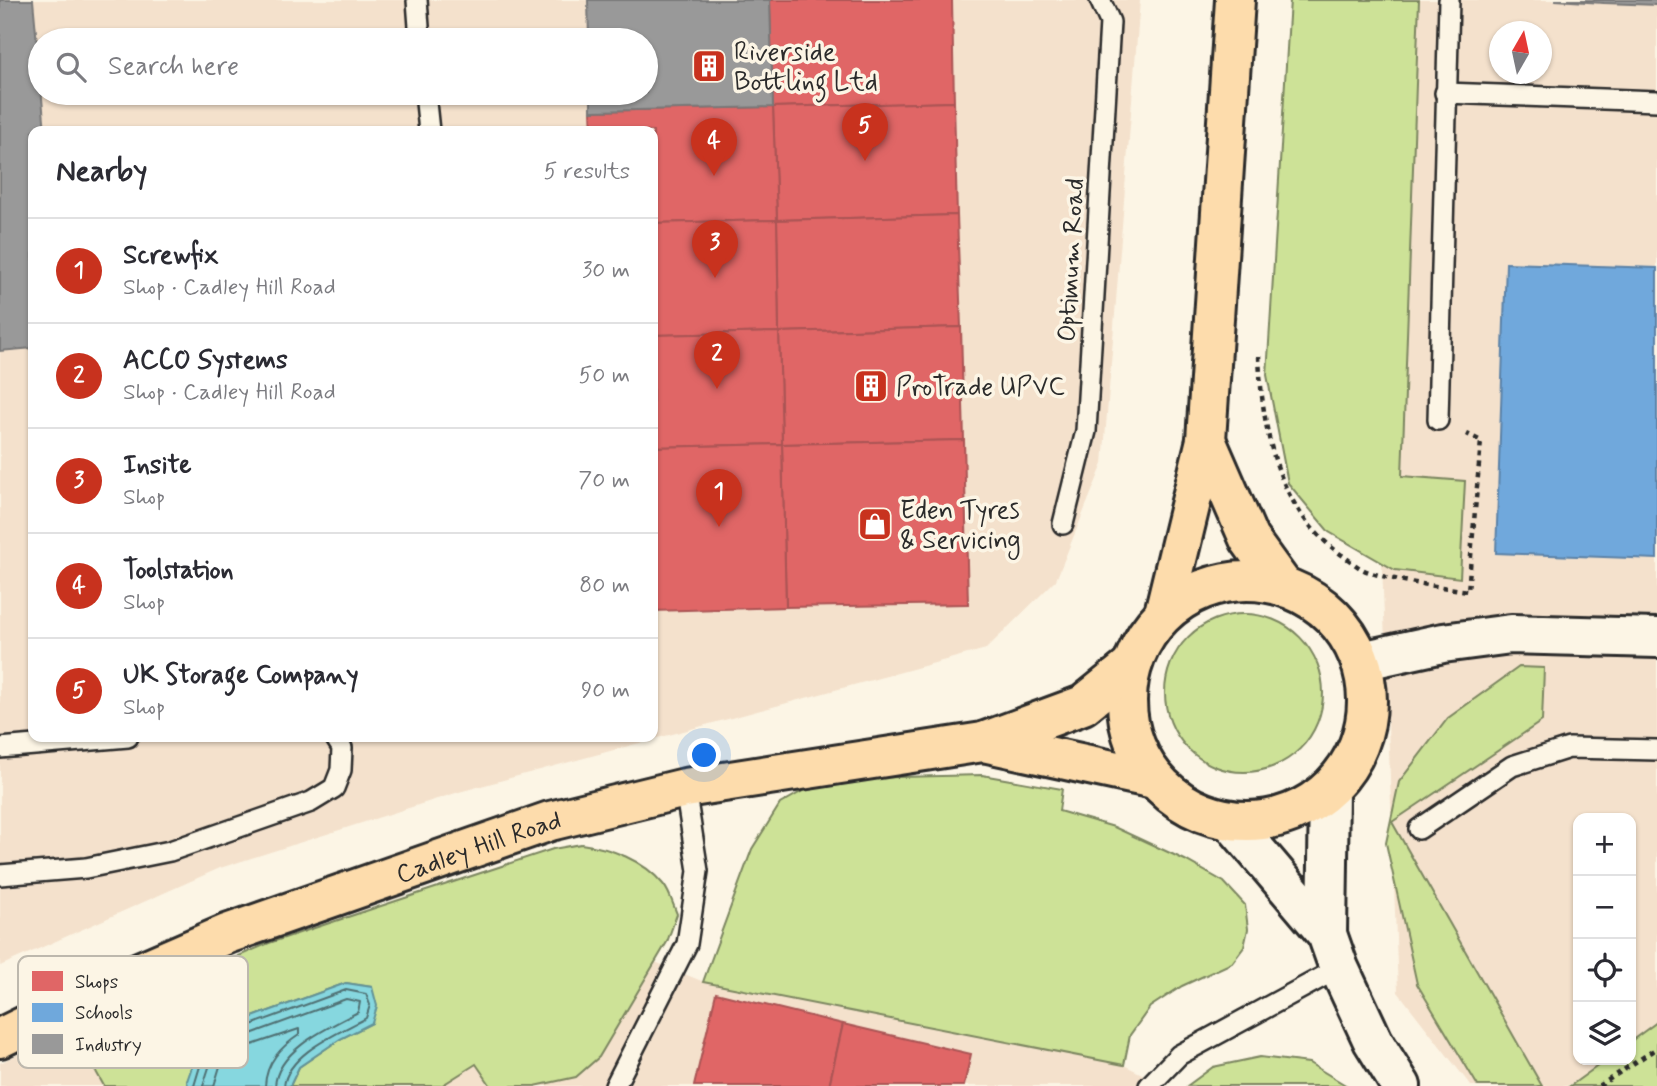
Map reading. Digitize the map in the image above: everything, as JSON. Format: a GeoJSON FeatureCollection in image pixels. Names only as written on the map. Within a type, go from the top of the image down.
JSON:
{"type":"FeatureCollection","features":[{"type":"Feature","properties":{"kind":"main road"},"geometry":{"type":"LineString","coordinates":[[1164,613],[1206,440],[1235,0]]}},
{"type":"Feature","properties":{"kind":"main road"},"geometry":{"type":"LineString","coordinates":[[1206,440],[1249,539],[1283,586]]}},
{"type":"Feature","properties":{"kind":"main road"},"geometry":{"type":"LineString","coordinates":[[1241,580],[1283,586],[1320,605],[1348,636],[1365,674],[1367,716],[1354,756],[1329,790],[1295,814],[1280,818],[1231,821],[1188,807],[1154,779],[1133,745],[1127,717],[1130,667],[1141,641],[1164,613],[1203,588],[1241,580]]}},
{"type":"Feature","properties":{"kind":"main road","name":"Cadley Hill Road"},"geometry":{"type":"LineString","coordinates":[[176,956],[227,934],[550,821],[685,788],[983,742],[1083,705],[1130,667]]}},
{"type":"Feature","properties":{"kind":"main road","name":"Cadley Hill Road"},"geometry":{"type":"LineString","coordinates":[[983,742],[1154,779]]}},
{"type":"Feature","properties":{"kind":"main road","name":"Cadley Hill Road"},"geometry":{"type":"LineString","coordinates":[[0,1038],[18,1029]]}},
{"type":"Feature","properties":{"kind":"street"},"geometry":{"type":"LineString","coordinates":[[1361,661],[1443,643],[1511,634],[1657,638]]}},
{"type":"Feature","properties":{"kind":"street"},"geometry":{"type":"LineString","coordinates":[[1329,790],[1333,951]]}},
{"type":"Feature","properties":{"kind":"street"},"geometry":{"type":"LineString","coordinates":[[1231,821],[1333,951],[1373,1041],[1401,1086]]}},
{"type":"Feature","properties":{"kind":"lane"},"geometry":{"type":"LineString","coordinates":[[417,0],[419,28]]}},
{"type":"Feature","properties":{"kind":"lane","name":"Optimum Road"},"geometry":{"type":"LineString","coordinates":[[1063,524],[1086,431],[1110,22],[1100,0]]}},
{"type":"Feature","properties":{"kind":"lane"},"geometry":{"type":"LineString","coordinates":[[1438,420],[1449,0]]}},
{"type":"Feature","properties":{"kind":"lane"},"geometry":{"type":"LineString","coordinates":[[1445,93],[1657,101]]}},
{"type":"Feature","properties":{"kind":"lane"},"geometry":{"type":"LineString","coordinates":[[426,105],[428,126]]}},
{"type":"Feature","properties":{"kind":"lane"},"geometry":{"type":"LineString","coordinates":[[0,748],[70,742]]}},
{"type":"Feature","properties":{"kind":"lane"},"geometry":{"type":"LineString","coordinates":[[0,875],[86,868],[170,851],[312,802],[334,788],[341,771],[342,748],[338,742]]}},
{"type":"Feature","properties":{"kind":"lane"},"geometry":{"type":"LineString","coordinates":[[1419,829],[1512,766],[1569,748],[1657,750]]}},
{"type":"Feature","properties":{"kind":"lane"},"geometry":{"type":"LineString","coordinates":[[615,1086],[687,944],[698,871],[685,788]]}},
{"type":"Feature","properties":{"kind":"lane"},"geometry":{"type":"LineString","coordinates":[[1149,1086],[1179,1055],[1333,951]]}},
{"type":"Feature","properties":{"kind":"path"},"geometry":{"type":"LineString","coordinates":[[1259,346],[1261,394],[1279,475],[1289,497],[1321,540],[1367,572],[1468,591],[1481,441],[1438,420]]}},
{"type":"Feature","properties":{"kind":"path"},"geometry":{"type":"LineString","coordinates":[[1599,1086],[1657,1048]]}},
{"type":"Feature","properties":{"kind":"shaded area"},"geometry":{"type":"Polygon","coordinates":[[[0,0],[1140,0],[1103,464],[1056,580],[986,649],[658,738],[658,126],[28,126],[28,742],[643,742],[459,792],[220,868],[0,966],[0,0]]]}},
{"type":"Feature","properties":{"kind":"shaded area"},"geometry":{"type":"Polygon","coordinates":[[[1361,0],[1657,0],[1657,1031],[1636,1044],[1636,813],[1573,813],[1573,1065],[1602,1065],[1567,1086],[1471,1086],[1398,992],[1361,0]]]}},
{"type":"Feature","properties":{"kind":"shaded area"},"geometry":{"type":"Polygon","coordinates":[[[655,962],[704,982],[1124,1065],[1166,1086],[535,1086],[576,1077],[599,1057],[655,962]]]}},
{"type":"Feature","properties":{"kind":"shaded area"},"geometry":{"type":"Polygon","coordinates":[[[18,1054],[18,1068],[94,1068],[104,1086],[0,1086],[0,1063],[18,1054]]]}},
{"type":"Feature","properties":{"kind":"shaded area"},"geometry":{"type":"Polygon","coordinates":[[[476,1064],[496,1086],[441,1086],[476,1064]]]}},
{"type":"Feature","properties":{"kind":"green space"},"geometry":{"type":"Polygon","coordinates":[[[1290,0],[1419,0],[1402,476],[1465,481],[1460,578],[1395,570],[1329,532],[1288,483],[1267,375],[1290,0]]]}},
{"type":"Feature","properties":{"kind":"green space"},"geometry":{"type":"Polygon","coordinates":[[[1244,614],[1260,615],[1274,620],[1300,637],[1317,663],[1322,677],[1322,709],[1317,723],[1300,749],[1274,766],[1260,771],[1244,772],[1228,771],[1214,766],[1188,749],[1171,723],[1166,709],[1165,693],[1166,677],[1171,663],[1188,637],[1214,620],[1228,615],[1244,614]]]}},
{"type":"Feature","properties":{"kind":"green space"},"geometry":{"type":"Polygon","coordinates":[[[1519,667],[1544,668],[1542,721],[1392,822],[1542,1086],[1478,1086],[1417,984],[1386,843],[1399,782],[1448,718],[1519,667]]]}},
{"type":"Feature","properties":{"kind":"green space"},"geometry":{"type":"Polygon","coordinates":[[[982,775],[1062,789],[1059,811],[1114,827],[1185,860],[1224,882],[1245,905],[1248,929],[1244,947],[1232,963],[1182,986],[1150,1007],[1130,1035],[1124,1065],[703,982],[752,849],[780,804],[815,784],[859,778],[982,775]]]}},
{"type":"Feature","properties":{"kind":"green space"},"geometry":{"type":"Polygon","coordinates":[[[581,844],[615,852],[636,862],[665,887],[677,914],[667,942],[599,1057],[576,1077],[535,1086],[491,1086],[476,1064],[441,1086],[290,1086],[299,1067],[340,1039],[372,1023],[372,987],[346,983],[248,1019],[248,956],[239,956],[269,943],[553,849],[581,844]]]}},
{"type":"Feature","properties":{"kind":"green space"},"geometry":{"type":"Polygon","coordinates":[[[1657,1022],[1657,1086],[1570,1086],[1599,1065],[1636,1065],[1636,1037],[1657,1022]]]}},
{"type":"Feature","properties":{"kind":"green space"},"geometry":{"type":"Polygon","coordinates":[[[1260,1057],[1309,1063],[1347,1086],[1187,1086],[1213,1067],[1260,1057]]]}},
{"type":"Feature","properties":{"kind":"green space"},"geometry":{"type":"Polygon","coordinates":[[[94,1068],[195,1068],[187,1081],[188,1086],[104,1086],[94,1068]]]}},
{"type":"Feature","properties":{"kind":"water"},"geometry":{"type":"Polygon","coordinates":[[[346,983],[372,987],[377,1006],[372,1023],[340,1039],[299,1067],[290,1086],[188,1086],[191,1068],[248,1068],[248,1019],[346,983]]]}},
{"type":"Feature","properties":{"kind":"building: Shops"},"geometry":{"type":"Polygon","coordinates":[[[770,0],[952,0],[954,102],[773,107],[770,0]]]}},
{"type":"Feature","properties":{"kind":"building: Shops"},"geometry":{"type":"Polygon","coordinates":[[[954,102],[957,215],[777,220],[773,107],[954,102]]]}},
{"type":"Feature","properties":{"kind":"building: Shops"},"geometry":{"type":"Polygon","coordinates":[[[773,107],[777,220],[658,223],[658,126],[592,126],[591,111],[773,107]]]}},
{"type":"Feature","properties":{"kind":"building: Shops"},"geometry":{"type":"Polygon","coordinates":[[[957,215],[961,327],[779,332],[777,220],[957,215]]]}},
{"type":"Feature","properties":{"kind":"building: Shops"},"geometry":{"type":"Polygon","coordinates":[[[777,220],[779,332],[658,335],[658,223],[777,220]]]}},
{"type":"Feature","properties":{"kind":"building: Shops","name":"ProTrade UPVC"},"geometry":{"type":"Polygon","coordinates":[[[961,327],[964,440],[782,444],[779,332],[961,327]]]}},
{"type":"Feature","properties":{"kind":"building: Shops"},"geometry":{"type":"Polygon","coordinates":[[[779,332],[782,444],[658,447],[658,335],[779,332]]]}},
{"type":"Feature","properties":{"kind":"building: Shops","name":"Eden Tyres & Servicing"},"geometry":{"type":"Polygon","coordinates":[[[964,440],[968,604],[786,607],[782,444],[964,440]]]}},
{"type":"Feature","properties":{"kind":"building: Shops"},"geometry":{"type":"Polygon","coordinates":[[[782,444],[786,607],[658,611],[658,447],[782,444]]]}},
{"type":"Feature","properties":{"kind":"building: Shops"},"geometry":{"type":"Polygon","coordinates":[[[716,993],[843,1024],[829,1086],[694,1086],[716,993]]]}},
{"type":"Feature","properties":{"kind":"building: Shops"},"geometry":{"type":"Polygon","coordinates":[[[843,1024],[971,1054],[964,1086],[829,1086],[843,1024]]]}},
{"type":"Feature","properties":{"kind":"building: Schools"},"geometry":{"type":"Polygon","coordinates":[[[1506,263],[1657,268],[1657,559],[1496,553],[1506,263]]]}},
{"type":"Feature","properties":{"kind":"building: Industry"},"geometry":{"type":"Polygon","coordinates":[[[0,0],[33,0],[36,28],[28,28],[28,105],[43,105],[45,126],[28,126],[28,348],[0,351],[0,0]]]}},
{"type":"Feature","properties":{"kind":"building: Industry","name":"Riverside Bottling Ltd"},"geometry":{"type":"Polygon","coordinates":[[[588,0],[770,0],[773,107],[591,111],[591,105],[658,105],[658,28],[589,28],[588,0]]]}},
{"type":"Feature","properties":{"kind":"building: Industry"},"geometry":{"type":"Polygon","coordinates":[[[1555,0],[1657,0],[1657,5],[1604,3],[1555,0]]]}},
{"type":"Feature","properties":{"kind":"place","name":"Riverside Bottling Ltd"},"geometry":{"type":"Point","coordinates":[709,66]}},
{"type":"Feature","properties":{"kind":"place","name":"UK Storage Company"},"geometry":{"type":"Point","coordinates":[865,161]}},
{"type":"Feature","properties":{"kind":"place","name":"Toolstation"},"geometry":{"type":"Point","coordinates":[714,176]}},
{"type":"Feature","properties":{"kind":"place","name":"Insite"},"geometry":{"type":"Point","coordinates":[715,278]}},
{"type":"Feature","properties":{"kind":"place","name":"ProTrade UPVC"},"geometry":{"type":"Point","coordinates":[871,386]}},
{"type":"Feature","properties":{"kind":"place","name":"ACCO Systems"},"geometry":{"type":"Point","coordinates":[717,389]}},
{"type":"Feature","properties":{"kind":"place","name":"Eden Tyres & Servicing"},"geometry":{"type":"Point","coordinates":[875,524]}},
{"type":"Feature","properties":{"kind":"place","name":"Screwfix"},"geometry":{"type":"Point","coordinates":[719,527]}}]}
